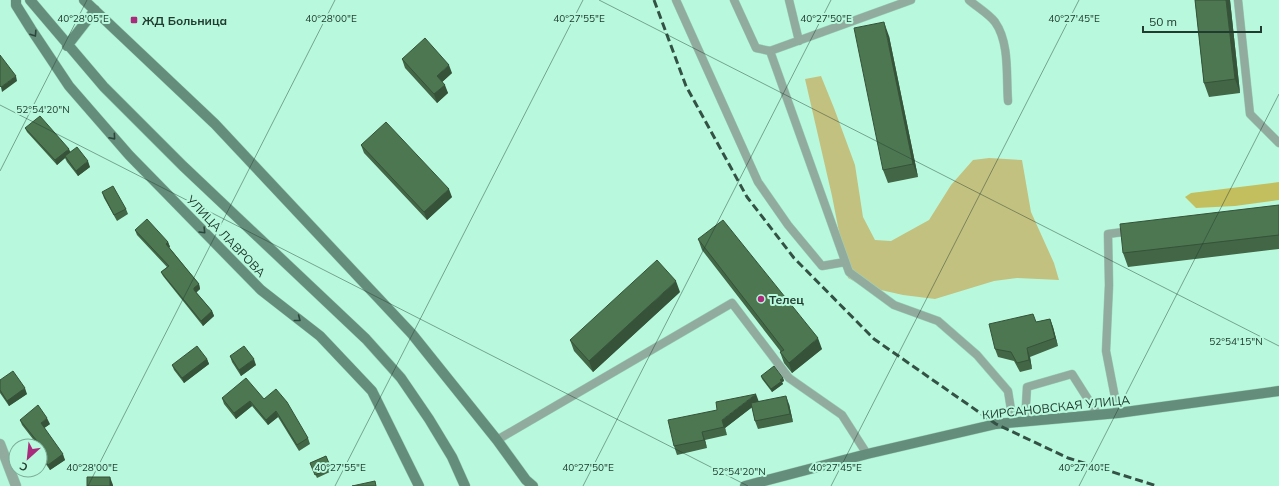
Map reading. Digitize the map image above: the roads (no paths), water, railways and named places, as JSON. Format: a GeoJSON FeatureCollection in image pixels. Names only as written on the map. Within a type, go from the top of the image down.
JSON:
{"type":"FeatureCollection","features":[{"type":"Feature","properties":{"kind":"main road","name":"УЛИЦА ЛАВРОВА"},"geometry":{"type":"LineString","coordinates":[[16,0],[16,5],[23,17],[69,86],[128,155],[261,290],[320,336],[372,391],[419,486]]}},
{"type":"Feature","properties":{"kind":"main road","name":"УЛИЦА ЛАВРОВА"},"geometry":{"type":"LineString","coordinates":[[30,0],[67,46],[104,87],[167,151],[366,338],[401,378],[433,425],[452,457],[465,486]]}},
{"type":"Feature","properties":{"kind":"main road"},"geometry":{"type":"LineString","coordinates":[[84,0],[215,124],[396,316],[497,440],[526,480],[533,486]]}},
{"type":"Feature","properties":{"kind":"main road"},"geometry":{"type":"LineString","coordinates":[[67,46],[94,10]]}},
{"type":"Feature","properties":{"kind":"main road","name":"КИРСАНОВСКАЯ УЛИЦА"},"geometry":{"type":"LineString","coordinates":[[745,486],[867,454],[996,424],[1118,413],[1279,391]]}},
{"type":"Feature","properties":{"kind":"street"},"geometry":{"type":"LineString","coordinates":[[0,444],[16,486]]}},
{"type":"Feature","properties":{"kind":"lane"},"geometry":{"type":"LineString","coordinates":[[676,0],[758,182],[788,225],[822,266],[845,262]]}},
{"type":"Feature","properties":{"kind":"lane"},"geometry":{"type":"LineString","coordinates":[[734,0],[756,48],[770,51],[911,0]]}},
{"type":"Feature","properties":{"kind":"lane"},"geometry":{"type":"LineString","coordinates":[[789,0],[799,41]]}},
{"type":"Feature","properties":{"kind":"lane"},"geometry":{"type":"LineString","coordinates":[[969,0],[994,21],[999,29],[1004,44],[1008,101]]}},
{"type":"Feature","properties":{"kind":"lane"},"geometry":{"type":"LineString","coordinates":[[1238,0],[1250,114],[1279,143]]}},
{"type":"Feature","properties":{"kind":"lane"},"geometry":{"type":"LineString","coordinates":[[770,51],[849,272],[894,306],[938,321],[977,355],[1008,391],[1012,422]]}},
{"type":"Feature","properties":{"kind":"lane"},"geometry":{"type":"LineString","coordinates":[[1118,413],[1106,351],[1109,285],[1108,234],[1139,230]]}},
{"type":"Feature","properties":{"kind":"lane"},"geometry":{"type":"LineString","coordinates":[[497,440],[732,303],[789,378],[842,415],[867,454]]}},
{"type":"Feature","properties":{"kind":"lane"},"geometry":{"type":"LineString","coordinates":[[1025,422],[1027,387],[1072,374],[1098,415]]}},
{"type":"Feature","properties":{"kind":"railway"},"geometry":{"type":"LineString","coordinates":[[654,0],[686,86],[747,197],[794,258],[874,339],[996,424],[1068,458],[1157,486]]}},
{"type":"Feature","properties":{"kind":"place","name":"ЖД Больница"},"geometry":{"type":"Point","coordinates":[134,20]}},
{"type":"Feature","properties":{"kind":"place","name":"Телец"},"geometry":{"type":"Point","coordinates":[761,299]}}]}
